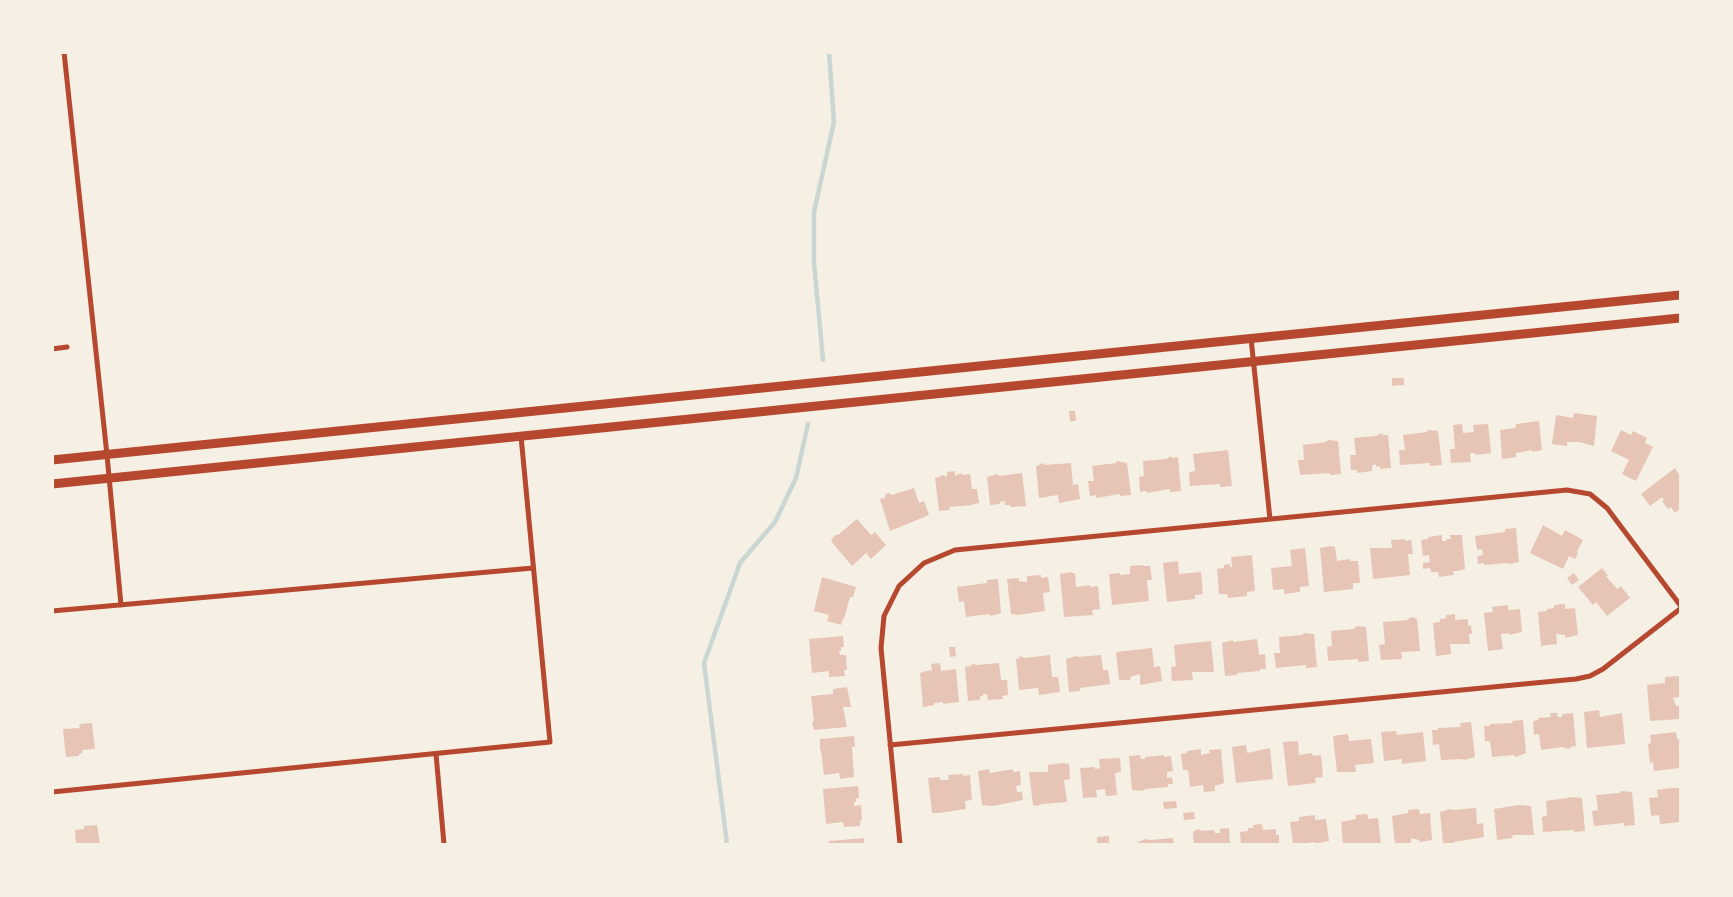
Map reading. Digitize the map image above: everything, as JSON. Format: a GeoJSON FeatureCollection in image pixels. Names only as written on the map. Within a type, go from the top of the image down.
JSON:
{"type":"FeatureCollection","features":[{"type":"Feature","properties":{"kind":"main road"},"geometry":{"type":"LineString","coordinates":[[52,460],[1680,295]]}},
{"type":"Feature","properties":{"kind":"main road"},"geometry":{"type":"LineString","coordinates":[[52,484],[1680,318]]}},
{"type":"Feature","properties":{"kind":"street"},"geometry":{"type":"LineString","coordinates":[[64,52],[121,605]]}},
{"type":"Feature","properties":{"kind":"street"},"geometry":{"type":"LineString","coordinates":[[1250,338],[1270,519]]}},
{"type":"Feature","properties":{"kind":"street"},"geometry":{"type":"LineString","coordinates":[[52,348],[67,347]]}},
{"type":"Feature","properties":{"kind":"street"},"geometry":{"type":"LineString","coordinates":[[52,792],[550,742],[521,436]]}},
{"type":"Feature","properties":{"kind":"street"},"geometry":{"type":"LineString","coordinates":[[890,746],[1576,679],[1590,676],[1603,669],[1680,607],[1607,508],[1590,494],[1567,490],[955,550],[924,564],[899,586],[884,616],[881,648],[890,746],[900,844]]}},
{"type":"Feature","properties":{"kind":"street"},"geometry":{"type":"LineString","coordinates":[[52,611],[533,568]]}},
{"type":"Feature","properties":{"kind":"street"},"geometry":{"type":"LineString","coordinates":[[436,754],[444,844]]}},
{"type":"Feature","properties":{"kind":"building"},"geometry":{"type":"Polygon","coordinates":[[[1392,378],[1404,378],[1404,385],[1392,386],[1392,378]]]}},
{"type":"Feature","properties":{"kind":"building"},"geometry":{"type":"Polygon","coordinates":[[[1069,411],[1075,411],[1076,421],[1070,421],[1069,411]]]}},
{"type":"Feature","properties":{"kind":"building"},"geometry":{"type":"Polygon","coordinates":[[[1574,413],[1597,416],[1594,446],[1579,442],[1567,442],[1567,446],[1552,444],[1556,415],[1573,418],[1574,413]]]}},
{"type":"Feature","properties":{"kind":"building"},"geometry":{"type":"Polygon","coordinates":[[[1539,421],[1542,450],[1516,453],[1516,457],[1502,459],[1500,430],[1516,428],[1516,424],[1539,421]]]}},
{"type":"Feature","properties":{"kind":"building"},"geometry":{"type":"Polygon","coordinates":[[[1462,424],[1463,433],[1474,432],[1473,425],[1488,424],[1491,453],[1475,455],[1475,453],[1470,453],[1471,462],[1451,463],[1450,449],[1455,449],[1453,425],[1462,424]]]}},
{"type":"Feature","properties":{"kind":"building"},"geometry":{"type":"Polygon","coordinates":[[[1428,430],[1438,431],[1442,465],[1430,466],[1430,463],[1400,465],[1399,450],[1405,450],[1403,435],[1427,432],[1428,430]]]}},
{"type":"Feature","properties":{"kind":"building"},"geometry":{"type":"Polygon","coordinates":[[[1621,430],[1631,435],[1633,431],[1647,438],[1645,443],[1653,447],[1636,481],[1622,474],[1629,460],[1611,451],[1621,430]]]}},
{"type":"Feature","properties":{"kind":"building"},"geometry":{"type":"Polygon","coordinates":[[[1381,433],[1388,435],[1391,468],[1380,469],[1380,466],[1376,467],[1376,464],[1372,466],[1372,471],[1357,473],[1357,470],[1351,470],[1350,455],[1356,455],[1354,438],[1376,436],[1381,433]]]}},
{"type":"Feature","properties":{"kind":"building"},"geometry":{"type":"Polygon","coordinates":[[[1328,440],[1338,441],[1341,474],[1300,475],[1298,460],[1304,460],[1303,445],[1326,442],[1328,440]]]}},
{"type":"Feature","properties":{"kind":"building"},"geometry":{"type":"Polygon","coordinates":[[[1228,450],[1232,486],[1220,487],[1220,484],[1190,486],[1189,472],[1195,471],[1193,454],[1228,450]]]}},
{"type":"Feature","properties":{"kind":"building"},"geometry":{"type":"Polygon","coordinates":[[[1171,456],[1172,458],[1178,457],[1181,491],[1170,492],[1170,489],[1147,493],[1146,491],[1140,492],[1139,477],[1144,476],[1143,461],[1166,459],[1171,456]]]}},
{"type":"Feature","properties":{"kind":"building"},"geometry":{"type":"Polygon","coordinates":[[[1117,461],[1127,463],[1131,495],[1120,496],[1120,494],[1096,498],[1096,495],[1090,496],[1088,481],[1094,481],[1092,466],[1116,463],[1117,461]]]}},
{"type":"Feature","properties":{"kind":"building"},"geometry":{"type":"Polygon","coordinates":[[[1043,463],[1045,465],[1071,463],[1073,485],[1078,484],[1080,499],[1059,503],[1058,495],[1039,498],[1036,466],[1043,463]]]}},
{"type":"Feature","properties":{"kind":"building"},"geometry":{"type":"Polygon","coordinates":[[[1675,468],[1680,476],[1680,509],[1675,513],[1671,507],[1668,509],[1662,501],[1664,500],[1662,497],[1650,506],[1641,494],[1675,468]]]}},
{"type":"Feature","properties":{"kind":"building"},"geometry":{"type":"Polygon","coordinates":[[[955,471],[955,476],[962,473],[962,475],[970,474],[972,489],[977,489],[979,503],[949,507],[950,510],[939,511],[935,478],[942,475],[947,477],[947,472],[955,471]]]}},
{"type":"Feature","properties":{"kind":"building"},"geometry":{"type":"Polygon","coordinates":[[[1022,473],[1026,506],[1010,507],[1010,505],[1005,505],[1005,501],[1000,502],[1000,504],[990,505],[987,477],[997,474],[999,476],[1022,473]]]}},
{"type":"Feature","properties":{"kind":"building"},"geometry":{"type":"Polygon","coordinates":[[[914,488],[919,503],[924,501],[929,515],[890,531],[880,499],[885,498],[886,494],[889,493],[892,495],[914,488]]]}},
{"type":"Feature","properties":{"kind":"building"},"geometry":{"type":"Polygon","coordinates":[[[857,519],[871,535],[875,532],[886,545],[871,559],[866,553],[852,566],[831,541],[835,535],[838,535],[857,519]]]}},
{"type":"Feature","properties":{"kind":"building"},"geometry":{"type":"Polygon","coordinates":[[[1543,525],[1562,536],[1565,530],[1583,540],[1575,559],[1569,556],[1563,569],[1530,553],[1543,525]]]}},
{"type":"Feature","properties":{"kind":"building"},"geometry":{"type":"Polygon","coordinates":[[[1516,528],[1519,562],[1509,564],[1478,564],[1477,556],[1483,555],[1482,549],[1477,550],[1475,536],[1505,532],[1505,529],[1516,528]]]}},
{"type":"Feature","properties":{"kind":"building"},"geometry":{"type":"Polygon","coordinates":[[[1442,535],[1442,541],[1446,541],[1451,539],[1450,535],[1462,535],[1465,569],[1453,571],[1454,575],[1439,577],[1438,572],[1431,572],[1430,568],[1423,569],[1423,563],[1430,562],[1429,555],[1423,556],[1421,540],[1442,535]]]}},
{"type":"Feature","properties":{"kind":"building"},"geometry":{"type":"Polygon","coordinates":[[[1405,539],[1405,541],[1411,540],[1413,554],[1408,554],[1410,575],[1373,579],[1370,548],[1392,548],[1391,540],[1405,539]]]}},
{"type":"Feature","properties":{"kind":"building"},"geometry":{"type":"Polygon","coordinates":[[[1335,547],[1337,561],[1350,559],[1350,561],[1358,561],[1360,583],[1353,583],[1353,589],[1324,592],[1320,548],[1335,547]]]}},
{"type":"Feature","properties":{"kind":"building"},"geometry":{"type":"Polygon","coordinates":[[[1305,548],[1309,586],[1300,587],[1300,592],[1284,594],[1284,589],[1273,590],[1271,568],[1292,566],[1290,550],[1305,548]]]}},
{"type":"Feature","properties":{"kind":"building"},"geometry":{"type":"Polygon","coordinates":[[[1252,555],[1255,591],[1247,592],[1247,596],[1228,598],[1227,594],[1219,594],[1217,569],[1224,568],[1224,565],[1230,564],[1230,567],[1232,567],[1231,557],[1252,555]]]}},
{"type":"Feature","properties":{"kind":"building"},"geometry":{"type":"Polygon","coordinates":[[[1178,561],[1179,574],[1201,572],[1203,594],[1195,595],[1195,599],[1167,602],[1163,563],[1178,561]]]}},
{"type":"Feature","properties":{"kind":"building"},"geometry":{"type":"Polygon","coordinates":[[[1130,566],[1150,566],[1152,580],[1147,580],[1149,601],[1112,605],[1109,574],[1130,574],[1130,566]]]}},
{"type":"Feature","properties":{"kind":"building"},"geometry":{"type":"Polygon","coordinates":[[[1602,568],[1617,589],[1621,586],[1630,598],[1607,616],[1596,602],[1593,605],[1578,587],[1602,568]]]}},
{"type":"Feature","properties":{"kind":"building"},"geometry":{"type":"Polygon","coordinates":[[[1075,573],[1076,587],[1098,586],[1100,609],[1092,610],[1093,615],[1064,617],[1060,574],[1075,573]]]}},
{"type":"Feature","properties":{"kind":"building"},"geometry":{"type":"Polygon","coordinates":[[[1574,573],[1579,580],[1572,585],[1567,578],[1574,573]]]}},
{"type":"Feature","properties":{"kind":"building"},"geometry":{"type":"Polygon","coordinates":[[[1041,575],[1041,578],[1048,577],[1050,592],[1043,593],[1045,611],[1018,615],[1011,614],[1007,579],[1019,578],[1019,581],[1027,582],[1027,576],[1041,575]]]}},
{"type":"Feature","properties":{"kind":"building"},"geometry":{"type":"Polygon","coordinates":[[[822,577],[856,587],[853,597],[850,597],[841,625],[827,621],[829,615],[814,611],[822,577]]]}},
{"type":"Feature","properties":{"kind":"building"},"geometry":{"type":"Polygon","coordinates":[[[998,579],[1001,613],[991,616],[989,614],[966,617],[964,601],[959,602],[957,587],[987,583],[987,580],[998,579]]]}},
{"type":"Feature","properties":{"kind":"building"},"geometry":{"type":"Polygon","coordinates":[[[1565,604],[1565,609],[1575,608],[1578,635],[1565,638],[1565,635],[1556,634],[1557,644],[1541,646],[1538,612],[1554,608],[1554,605],[1565,604]]]}},
{"type":"Feature","properties":{"kind":"building"},"geometry":{"type":"Polygon","coordinates":[[[1508,605],[1508,610],[1520,609],[1522,632],[1509,635],[1509,633],[1501,634],[1503,649],[1488,651],[1484,613],[1493,612],[1492,607],[1508,605]]]}},
{"type":"Feature","properties":{"kind":"building"},"geometry":{"type":"Polygon","coordinates":[[[1455,614],[1455,620],[1468,619],[1468,626],[1471,625],[1472,634],[1469,634],[1470,644],[1450,644],[1451,654],[1436,656],[1433,623],[1440,622],[1440,619],[1446,618],[1446,615],[1455,614]]]}},
{"type":"Feature","properties":{"kind":"building"},"geometry":{"type":"Polygon","coordinates":[[[1413,617],[1417,619],[1420,651],[1401,652],[1402,659],[1381,660],[1379,645],[1385,644],[1383,622],[1408,620],[1413,617]]]}},
{"type":"Feature","properties":{"kind":"building"},"geometry":{"type":"Polygon","coordinates":[[[1359,626],[1366,627],[1369,661],[1358,662],[1358,659],[1328,661],[1327,647],[1332,646],[1331,631],[1354,629],[1359,626]]]}},
{"type":"Feature","properties":{"kind":"building"},"geometry":{"type":"Polygon","coordinates":[[[1304,633],[1314,634],[1317,667],[1306,668],[1306,665],[1276,668],[1274,653],[1280,653],[1279,637],[1302,635],[1304,633]]]}},
{"type":"Feature","properties":{"kind":"building"},"geometry":{"type":"Polygon","coordinates":[[[843,636],[844,647],[841,647],[841,651],[839,651],[840,655],[846,655],[847,670],[844,670],[845,676],[829,677],[829,671],[812,673],[809,639],[843,636]]]}},
{"type":"Feature","properties":{"kind":"building"},"geometry":{"type":"Polygon","coordinates":[[[1257,639],[1259,655],[1265,654],[1266,669],[1225,676],[1222,643],[1233,640],[1233,642],[1257,639]]]}},
{"type":"Feature","properties":{"kind":"building"},"geometry":{"type":"Polygon","coordinates":[[[1211,641],[1214,672],[1192,672],[1193,680],[1172,681],[1171,667],[1176,666],[1174,645],[1211,641]]]}},
{"type":"Feature","properties":{"kind":"building"},"geometry":{"type":"Polygon","coordinates":[[[949,647],[955,647],[956,656],[950,657],[949,647]]]}},
{"type":"Feature","properties":{"kind":"building"},"geometry":{"type":"Polygon","coordinates":[[[1152,648],[1154,667],[1160,666],[1162,681],[1140,685],[1140,674],[1130,677],[1131,680],[1119,680],[1116,652],[1152,648]]]}},
{"type":"Feature","properties":{"kind":"building"},"geometry":{"type":"Polygon","coordinates":[[[1050,655],[1052,677],[1058,677],[1060,692],[1039,695],[1038,688],[1019,690],[1016,659],[1020,656],[1025,658],[1050,655]]]}},
{"type":"Feature","properties":{"kind":"building"},"geometry":{"type":"Polygon","coordinates":[[[1101,655],[1103,670],[1108,670],[1110,684],[1080,688],[1080,691],[1069,692],[1066,659],[1076,656],[1101,655]]]}},
{"type":"Feature","properties":{"kind":"building"},"geometry":{"type":"Polygon","coordinates":[[[940,663],[941,671],[956,669],[959,702],[934,703],[934,705],[923,707],[920,673],[930,670],[932,672],[931,664],[940,663]]]}},
{"type":"Feature","properties":{"kind":"building"},"geometry":{"type":"Polygon","coordinates":[[[999,663],[1001,680],[1007,680],[1008,695],[1002,696],[1003,699],[988,700],[987,694],[983,694],[983,696],[980,696],[980,700],[968,701],[965,667],[972,664],[999,663]]]}},
{"type":"Feature","properties":{"kind":"building"},"geometry":{"type":"Polygon","coordinates":[[[1680,676],[1680,697],[1673,698],[1676,706],[1679,706],[1680,719],[1650,721],[1647,685],[1665,683],[1665,677],[1680,676]]]}},
{"type":"Feature","properties":{"kind":"building"},"geometry":{"type":"Polygon","coordinates":[[[847,687],[851,707],[843,707],[847,727],[814,730],[811,696],[833,694],[833,689],[847,687]]]}},
{"type":"Feature","properties":{"kind":"building"},"geometry":{"type":"Polygon","coordinates":[[[1599,710],[1600,717],[1622,713],[1625,744],[1587,748],[1584,712],[1599,710]]]}},
{"type":"Feature","properties":{"kind":"building"},"geometry":{"type":"Polygon","coordinates":[[[1550,713],[1557,713],[1558,717],[1562,717],[1562,714],[1573,713],[1576,746],[1569,749],[1562,747],[1541,750],[1539,734],[1534,735],[1533,721],[1538,720],[1538,718],[1551,717],[1550,713]]]}},
{"type":"Feature","properties":{"kind":"building"},"geometry":{"type":"Polygon","coordinates":[[[1523,720],[1526,753],[1516,757],[1514,755],[1492,757],[1490,741],[1485,741],[1484,726],[1523,720]]]}},
{"type":"Feature","properties":{"kind":"building"},"geometry":{"type":"Polygon","coordinates":[[[1471,722],[1475,757],[1464,760],[1441,760],[1439,744],[1433,745],[1432,730],[1461,727],[1460,723],[1471,722]]]}},
{"type":"Feature","properties":{"kind":"building"},"geometry":{"type":"Polygon","coordinates":[[[92,723],[95,749],[82,750],[79,756],[66,757],[63,729],[80,728],[79,724],[92,723]]]}},
{"type":"Feature","properties":{"kind":"building"},"geometry":{"type":"Polygon","coordinates":[[[1396,731],[1397,735],[1423,732],[1426,761],[1402,764],[1402,759],[1384,761],[1381,732],[1396,731]]]}},
{"type":"Feature","properties":{"kind":"building"},"geometry":{"type":"Polygon","coordinates":[[[1676,732],[1677,739],[1680,739],[1680,746],[1677,746],[1680,747],[1680,768],[1654,771],[1653,762],[1650,763],[1648,744],[1651,743],[1650,735],[1676,732]]]}},
{"type":"Feature","properties":{"kind":"building"},"geometry":{"type":"Polygon","coordinates":[[[1348,734],[1349,741],[1371,739],[1374,763],[1355,765],[1356,772],[1337,772],[1333,736],[1348,734]]]}},
{"type":"Feature","properties":{"kind":"building"},"geometry":{"type":"Polygon","coordinates":[[[854,736],[855,747],[852,747],[854,777],[840,779],[839,773],[824,775],[820,739],[854,736]]]}},
{"type":"Feature","properties":{"kind":"building"},"geometry":{"type":"Polygon","coordinates":[[[1298,741],[1299,755],[1312,753],[1313,756],[1321,755],[1323,777],[1315,778],[1316,783],[1288,786],[1283,742],[1298,741]]]}},
{"type":"Feature","properties":{"kind":"building"},"geometry":{"type":"Polygon","coordinates":[[[1246,745],[1247,753],[1270,748],[1273,779],[1236,783],[1232,747],[1246,745]]]}},
{"type":"Feature","properties":{"kind":"building"},"geometry":{"type":"Polygon","coordinates":[[[1201,749],[1201,755],[1210,753],[1209,750],[1221,749],[1224,783],[1215,786],[1215,791],[1204,792],[1203,785],[1190,787],[1188,770],[1183,770],[1181,754],[1201,749]]]}},
{"type":"Feature","properties":{"kind":"building"},"geometry":{"type":"Polygon","coordinates":[[[1140,755],[1141,759],[1164,755],[1164,757],[1171,756],[1173,771],[1167,772],[1167,778],[1172,777],[1173,784],[1168,784],[1168,787],[1145,789],[1143,791],[1132,790],[1129,756],[1140,755]]]}},
{"type":"Feature","properties":{"kind":"building"},"geometry":{"type":"Polygon","coordinates":[[[1120,758],[1121,772],[1115,773],[1117,795],[1106,796],[1105,789],[1096,790],[1097,797],[1083,798],[1080,768],[1100,768],[1099,759],[1120,758]]]}},
{"type":"Feature","properties":{"kind":"building"},"geometry":{"type":"Polygon","coordinates":[[[1069,764],[1070,779],[1064,780],[1067,802],[1033,805],[1029,772],[1048,772],[1048,765],[1069,764]]]}},
{"type":"Feature","properties":{"kind":"building"},"geometry":{"type":"Polygon","coordinates":[[[989,769],[990,773],[1013,769],[1013,772],[1020,771],[1021,785],[1016,786],[1017,792],[1022,792],[1023,800],[993,806],[982,805],[978,771],[989,769]]]}},
{"type":"Feature","properties":{"kind":"building"},"geometry":{"type":"Polygon","coordinates":[[[963,774],[963,776],[970,775],[972,800],[965,801],[966,809],[932,813],[928,778],[940,777],[940,780],[949,780],[948,775],[963,774]]]}},
{"type":"Feature","properties":{"kind":"building"},"geometry":{"type":"Polygon","coordinates":[[[858,786],[859,798],[856,798],[854,806],[861,805],[862,820],[860,821],[860,826],[844,827],[843,822],[826,824],[823,789],[858,786]]]}},
{"type":"Feature","properties":{"kind":"building"},"geometry":{"type":"Polygon","coordinates":[[[1680,788],[1680,822],[1660,824],[1659,815],[1651,816],[1649,798],[1658,797],[1657,790],[1680,788]]]}},
{"type":"Feature","properties":{"kind":"building"},"geometry":{"type":"Polygon","coordinates":[[[1621,791],[1632,792],[1635,825],[1624,826],[1624,823],[1594,826],[1592,811],[1598,810],[1596,795],[1620,793],[1621,791]]]}},
{"type":"Feature","properties":{"kind":"building"},"geometry":{"type":"Polygon","coordinates":[[[1573,797],[1582,798],[1585,831],[1543,832],[1542,817],[1547,816],[1546,801],[1573,797]]]}},
{"type":"Feature","properties":{"kind":"building"},"geometry":{"type":"Polygon","coordinates":[[[1176,801],[1177,808],[1164,809],[1163,802],[1176,801]]]}},
{"type":"Feature","properties":{"kind":"building"},"geometry":{"type":"Polygon","coordinates":[[[1519,805],[1531,806],[1534,835],[1512,835],[1513,838],[1497,840],[1494,809],[1519,805]]]}},
{"type":"Feature","properties":{"kind":"building"},"geometry":{"type":"Polygon","coordinates":[[[1476,808],[1477,824],[1483,823],[1484,837],[1454,842],[1454,844],[1443,844],[1440,812],[1450,809],[1476,808]]]}},
{"type":"Feature","properties":{"kind":"building"},"geometry":{"type":"Polygon","coordinates":[[[1419,809],[1420,814],[1430,813],[1432,840],[1420,842],[1411,838],[1411,844],[1395,844],[1392,816],[1408,813],[1408,810],[1419,809]]]}},
{"type":"Feature","properties":{"kind":"building"},"geometry":{"type":"Polygon","coordinates":[[[1194,812],[1195,819],[1184,820],[1183,813],[1194,812]]]}},
{"type":"Feature","properties":{"kind":"building"},"geometry":{"type":"Polygon","coordinates":[[[1367,814],[1368,819],[1378,818],[1381,844],[1343,844],[1341,822],[1356,819],[1356,815],[1367,814]]]}},
{"type":"Feature","properties":{"kind":"building"},"geometry":{"type":"Polygon","coordinates":[[[1315,815],[1315,820],[1326,819],[1329,841],[1314,844],[1314,842],[1293,844],[1290,822],[1299,821],[1299,817],[1315,815]]]}},
{"type":"Feature","properties":{"kind":"building"},"geometry":{"type":"Polygon","coordinates":[[[1262,824],[1263,830],[1276,829],[1276,835],[1279,835],[1279,844],[1241,844],[1240,832],[1248,831],[1248,828],[1254,828],[1253,825],[1262,824]]]}},
{"type":"Feature","properties":{"kind":"building"},"geometry":{"type":"Polygon","coordinates":[[[97,825],[100,844],[76,844],[75,830],[84,829],[84,826],[97,825]]]}},
{"type":"Feature","properties":{"kind":"building"},"geometry":{"type":"Polygon","coordinates":[[[1229,828],[1230,844],[1194,844],[1193,834],[1198,829],[1202,831],[1214,830],[1215,833],[1220,833],[1220,829],[1229,828]]]}},
{"type":"Feature","properties":{"kind":"building"},"geometry":{"type":"Polygon","coordinates":[[[1109,836],[1109,844],[1097,844],[1097,837],[1109,836]]]}},
{"type":"Feature","properties":{"kind":"building"},"geometry":{"type":"Polygon","coordinates":[[[864,838],[864,844],[829,844],[829,841],[864,838]]]}},
{"type":"Feature","properties":{"kind":"building"},"geometry":{"type":"Polygon","coordinates":[[[1173,838],[1174,844],[1138,844],[1138,842],[1146,839],[1173,838]]]}},
{"type":"Feature","properties":{"kind":"waterway"},"geometry":{"type":"LineString","coordinates":[[823,360],[814,263],[814,212],[834,122],[829,52]]}},
{"type":"Feature","properties":{"kind":"waterway"},"geometry":{"type":"LineString","coordinates":[[727,844],[704,663],[740,563],[775,522],[796,478],[808,424]]}}]}
